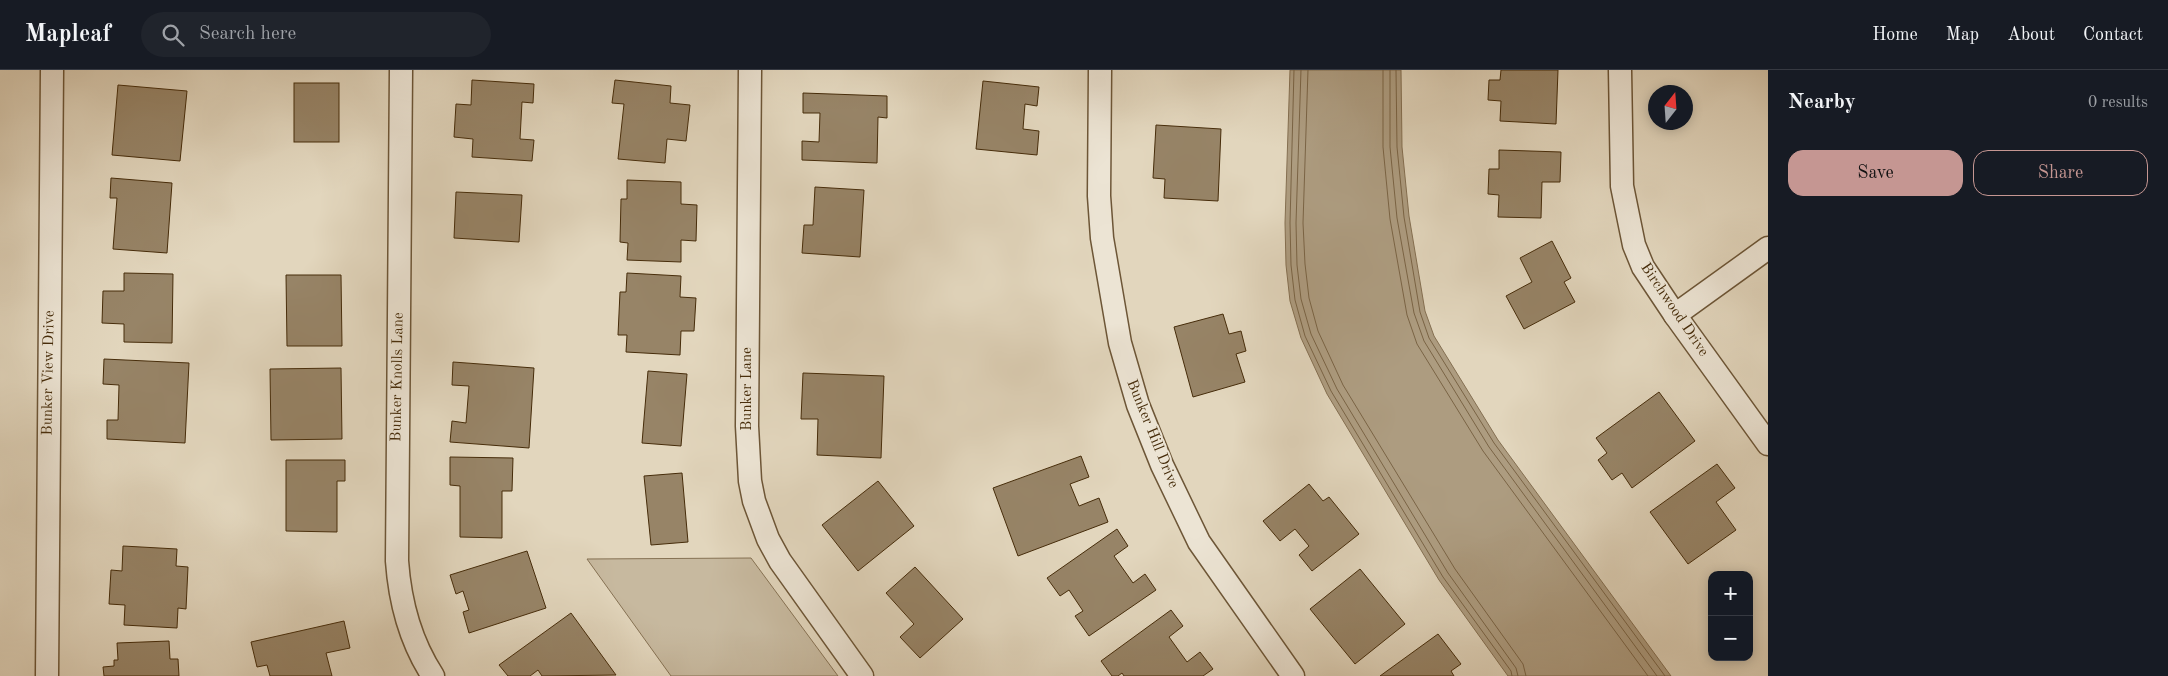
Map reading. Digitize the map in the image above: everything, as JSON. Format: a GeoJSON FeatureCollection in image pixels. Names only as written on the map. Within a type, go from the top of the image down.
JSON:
{"type":"FeatureCollection","features":[{"type":"Feature","properties":{"kind":"street","name":"Bunker View Drive"},"geometry":{"type":"LineString","coordinates":[[47,676],[52,70]]}},
{"type":"Feature","properties":{"kind":"street","name":"Bunker Knolls Lane"},"geometry":{"type":"LineString","coordinates":[[401,70],[397,561],[401,597],[406,619],[418,650],[434,676]]}},
{"type":"Feature","properties":{"kind":"street","name":"Bunker Lane"},"geometry":{"type":"LineString","coordinates":[[750,70],[746,426],[753,494],[760,521],[780,561],[862,676]]}},
{"type":"Feature","properties":{"kind":"street","name":"Bunker Hill Drive"},"geometry":{"type":"LineString","coordinates":[[1100,70],[1099,196],[1102,238],[1120,343],[1138,405],[1162,465],[1199,542],[1293,676]]}},
{"type":"Feature","properties":{"kind":"street","name":"Birchwood Drive"},"geometry":{"type":"LineString","coordinates":[[1620,70],[1622,186],[1630,232],[1643,267],[1675,315],[1768,444]]}},
{"type":"Feature","properties":{"kind":"street"},"geometry":{"type":"LineString","coordinates":[[1675,315],[1768,248]]}},
{"type":"Feature","properties":{"kind":"shaded area"},"geometry":{"type":"Polygon","coordinates":[[[751,558],[838,676],[671,676],[587,559],[751,558]]]}},
{"type":"Feature","properties":{"kind":"water"},"geometry":{"type":"Polygon","coordinates":[[[1290,70],[1401,70],[1402,147],[1409,216],[1425,311],[1434,336],[1498,440],[1671,676],[1508,676],[1439,580],[1327,394],[1301,338],[1290,301],[1286,265],[1285,223],[1290,70]]]}},
{"type":"Feature","properties":{"kind":"building"},"geometry":{"type":"Polygon","coordinates":[[[1501,70],[1558,70],[1556,124],[1500,121],[1501,101],[1488,100],[1489,80],[1500,80],[1501,70]]]}},
{"type":"Feature","properties":{"kind":"building"},"geometry":{"type":"Polygon","coordinates":[[[472,80],[534,84],[533,103],[522,102],[520,139],[534,140],[532,161],[472,157],[473,139],[454,137],[456,104],[471,105],[472,80]]]}},
{"type":"Feature","properties":{"kind":"building"},"geometry":{"type":"Polygon","coordinates":[[[615,80],[671,86],[670,103],[690,105],[686,141],[667,139],[665,163],[618,159],[624,104],[612,103],[615,80]]]}},
{"type":"Feature","properties":{"kind":"building"},"geometry":{"type":"Polygon","coordinates":[[[983,81],[1039,87],[1037,106],[1025,104],[1023,129],[1039,131],[1037,155],[976,149],[983,81]]]}},
{"type":"Feature","properties":{"kind":"building"},"geometry":{"type":"Polygon","coordinates":[[[294,83],[339,83],[339,142],[294,142],[294,83]]]}},
{"type":"Feature","properties":{"kind":"building"},"geometry":{"type":"Polygon","coordinates":[[[118,85],[187,91],[180,161],[112,155],[118,85]]]}},
{"type":"Feature","properties":{"kind":"building"},"geometry":{"type":"Polygon","coordinates":[[[803,93],[887,96],[887,118],[878,117],[877,163],[802,160],[802,141],[819,142],[820,113],[803,113],[803,93]]]}},
{"type":"Feature","properties":{"kind":"building"},"geometry":{"type":"Polygon","coordinates":[[[1156,125],[1221,129],[1218,201],[1164,198],[1165,179],[1153,178],[1156,125]]]}},
{"type":"Feature","properties":{"kind":"building"},"geometry":{"type":"Polygon","coordinates":[[[1499,150],[1561,152],[1560,182],[1542,182],[1541,218],[1498,217],[1499,195],[1488,194],[1489,169],[1499,169],[1499,150]]]}},
{"type":"Feature","properties":{"kind":"building"},"geometry":{"type":"Polygon","coordinates":[[[111,178],[172,183],[167,253],[113,249],[117,198],[110,198],[111,178]]]}},
{"type":"Feature","properties":{"kind":"building"},"geometry":{"type":"Polygon","coordinates":[[[627,180],[681,182],[681,204],[697,205],[696,241],[681,240],[681,262],[627,260],[628,243],[620,242],[621,199],[627,199],[627,180]]]}},
{"type":"Feature","properties":{"kind":"building"},"geometry":{"type":"Polygon","coordinates":[[[815,187],[864,190],[860,257],[802,253],[804,225],[813,225],[815,187]]]}},
{"type":"Feature","properties":{"kind":"building"},"geometry":{"type":"Polygon","coordinates":[[[456,192],[522,195],[519,242],[454,238],[456,192]]]}},
{"type":"Feature","properties":{"kind":"building"},"geometry":{"type":"Polygon","coordinates":[[[1552,241],[1571,278],[1564,282],[1575,302],[1524,329],[1506,296],[1532,282],[1520,258],[1552,241]]]}},
{"type":"Feature","properties":{"kind":"building"},"geometry":{"type":"Polygon","coordinates":[[[124,273],[173,274],[172,343],[124,342],[124,324],[102,323],[103,291],[124,291],[124,273]]]}},
{"type":"Feature","properties":{"kind":"building"},"geometry":{"type":"Polygon","coordinates":[[[627,273],[681,276],[680,297],[696,298],[694,331],[681,331],[680,355],[626,352],[627,335],[618,335],[620,292],[626,292],[627,273]]]}},
{"type":"Feature","properties":{"kind":"building"},"geometry":{"type":"Polygon","coordinates":[[[286,275],[341,275],[342,346],[287,346],[286,275]]]}},
{"type":"Feature","properties":{"kind":"building"},"geometry":{"type":"Polygon","coordinates":[[[1223,314],[1229,334],[1241,331],[1246,351],[1236,354],[1245,382],[1193,397],[1174,327],[1223,314]]]}},
{"type":"Feature","properties":{"kind":"building"},"geometry":{"type":"Polygon","coordinates":[[[104,359],[189,363],[185,443],[107,439],[107,420],[118,420],[119,385],[103,384],[104,359]]]}},
{"type":"Feature","properties":{"kind":"building"},"geometry":{"type":"Polygon","coordinates":[[[453,362],[534,368],[529,448],[450,442],[452,421],[466,423],[469,386],[452,385],[453,362]]]}},
{"type":"Feature","properties":{"kind":"building"},"geometry":{"type":"Polygon","coordinates":[[[341,368],[342,439],[271,440],[270,369],[341,368]]]}},
{"type":"Feature","properties":{"kind":"building"},"geometry":{"type":"Polygon","coordinates":[[[648,371],[687,374],[681,446],[642,443],[648,371]]]}},
{"type":"Feature","properties":{"kind":"building"},"geometry":{"type":"Polygon","coordinates":[[[803,373],[884,376],[881,458],[817,455],[818,419],[801,419],[803,373]]]}},
{"type":"Feature","properties":{"kind":"building"},"geometry":{"type":"Polygon","coordinates":[[[1659,392],[1695,441],[1632,488],[1622,473],[1612,480],[1598,460],[1607,453],[1596,438],[1659,392]]]}},
{"type":"Feature","properties":{"kind":"building"},"geometry":{"type":"Polygon","coordinates":[[[1081,456],[1089,477],[1070,484],[1079,506],[1099,498],[1108,522],[1018,556],[993,488],[1081,456]]]}},
{"type":"Feature","properties":{"kind":"building"},"geometry":{"type":"Polygon","coordinates":[[[450,457],[513,458],[512,491],[502,491],[502,538],[460,537],[460,486],[450,485],[450,457]]]}},
{"type":"Feature","properties":{"kind":"building"},"geometry":{"type":"Polygon","coordinates":[[[286,460],[345,460],[345,481],[337,481],[337,532],[286,531],[286,460]]]}},
{"type":"Feature","properties":{"kind":"building"},"geometry":{"type":"Polygon","coordinates":[[[1717,464],[1735,488],[1716,502],[1736,530],[1688,564],[1650,512],[1717,464]]]}},
{"type":"Feature","properties":{"kind":"building"},"geometry":{"type":"Polygon","coordinates":[[[682,473],[688,542],[651,545],[644,476],[682,473]]]}},
{"type":"Feature","properties":{"kind":"building"},"geometry":{"type":"Polygon","coordinates":[[[878,481],[914,526],[858,571],[822,525],[878,481]]]}},
{"type":"Feature","properties":{"kind":"building"},"geometry":{"type":"Polygon","coordinates":[[[1309,484],[1323,501],[1329,497],[1359,534],[1312,571],[1299,555],[1309,546],[1295,529],[1280,541],[1263,521],[1309,484]]]}},
{"type":"Feature","properties":{"kind":"building"},"geometry":{"type":"Polygon","coordinates":[[[1117,529],[1128,546],[1114,556],[1133,583],[1145,574],[1156,590],[1089,636],[1075,616],[1083,611],[1069,590],[1060,596],[1047,578],[1117,529]]]}},
{"type":"Feature","properties":{"kind":"building"},"geometry":{"type":"Polygon","coordinates":[[[123,546],[177,549],[176,566],[188,567],[186,609],[178,608],[177,628],[124,625],[125,605],[109,604],[111,570],[122,571],[123,546]]]}},
{"type":"Feature","properties":{"kind":"building"},"geometry":{"type":"Polygon","coordinates":[[[527,551],[546,608],[469,633],[463,612],[469,610],[463,591],[456,594],[450,575],[527,551]]]}},
{"type":"Feature","properties":{"kind":"building"},"geometry":{"type":"Polygon","coordinates":[[[915,567],[963,619],[920,658],[900,637],[914,624],[886,593],[915,567]]]}},
{"type":"Feature","properties":{"kind":"building"},"geometry":{"type":"Polygon","coordinates":[[[1360,569],[1405,624],[1355,664],[1310,609],[1360,569]]]}},
{"type":"Feature","properties":{"kind":"building"},"geometry":{"type":"Polygon","coordinates":[[[1171,610],[1183,626],[1169,637],[1187,662],[1200,652],[1213,669],[1203,676],[1124,676],[1122,673],[1118,676],[1112,676],[1101,661],[1171,610]]]}},
{"type":"Feature","properties":{"kind":"building"},"geometry":{"type":"Polygon","coordinates":[[[571,613],[616,675],[542,676],[538,670],[530,676],[508,676],[499,665],[571,613]]]}},
{"type":"Feature","properties":{"kind":"building"},"geometry":{"type":"Polygon","coordinates":[[[344,621],[350,648],[326,653],[332,676],[270,676],[267,665],[257,667],[251,642],[344,621]]]}},
{"type":"Feature","properties":{"kind":"building"},"geometry":{"type":"Polygon","coordinates":[[[1438,634],[1461,664],[1451,671],[1454,676],[1380,676],[1438,634]]]}},
{"type":"Feature","properties":{"kind":"building"},"geometry":{"type":"Polygon","coordinates":[[[169,641],[170,659],[178,659],[179,676],[104,676],[103,667],[114,666],[114,660],[118,660],[117,643],[169,641]]]}}]}
